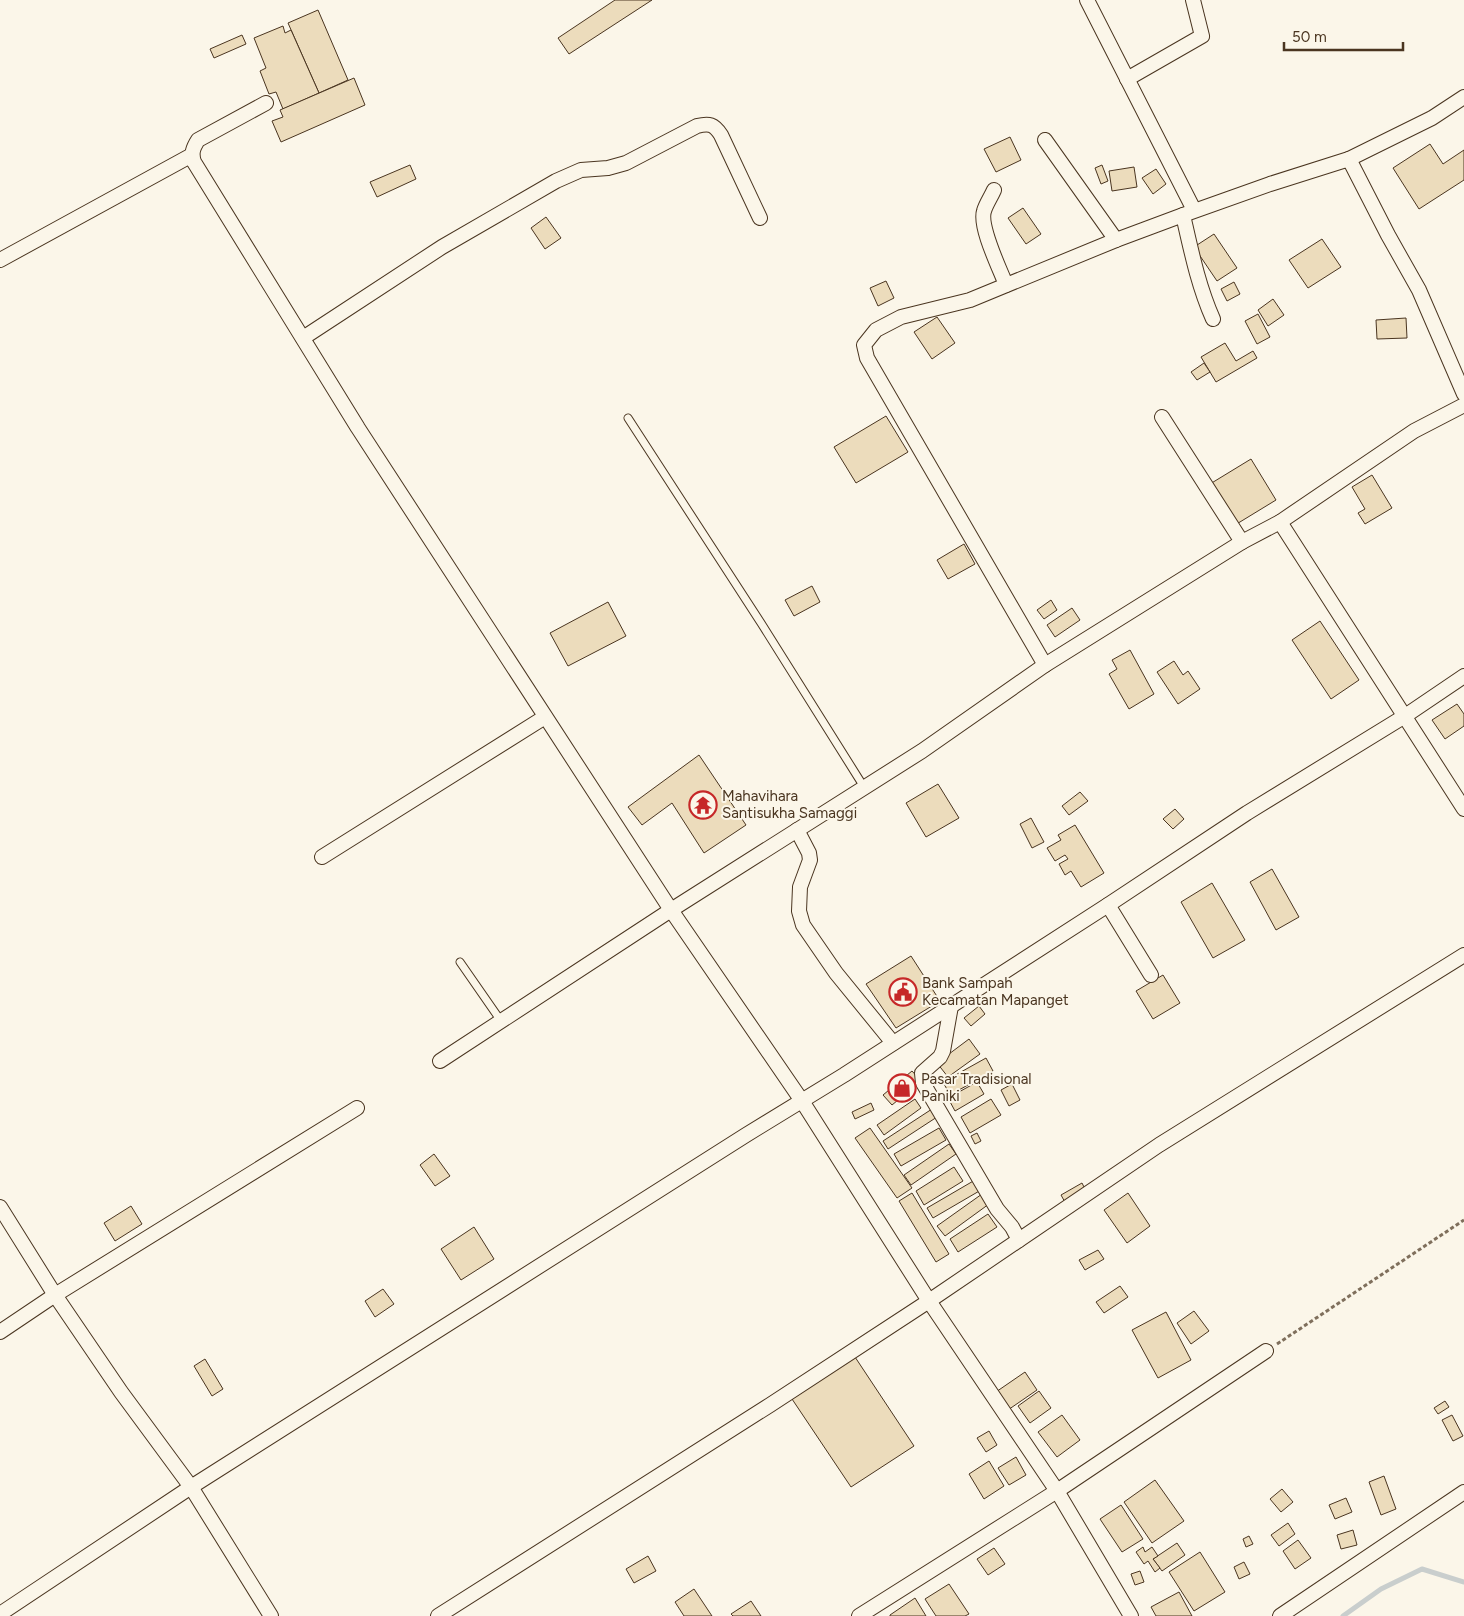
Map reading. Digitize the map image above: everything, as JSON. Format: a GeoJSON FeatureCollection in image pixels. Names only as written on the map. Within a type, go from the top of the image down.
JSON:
{"type":"FeatureCollection","features":[{"type":"Feature","properties":{"kind":"street"},"geometry":{"type":"LineString","coordinates":[[1087,0],[1127,79],[1188,212],[1194,268],[1206,304],[1213,318]]}},
{"type":"Feature","properties":{"kind":"street"},"geometry":{"type":"LineString","coordinates":[[1127,79],[1202,36],[1193,0]]}},
{"type":"Feature","properties":{"kind":"street"},"geometry":{"type":"LineString","coordinates":[[1046,665],[867,358],[864,345],[876,330],[901,317],[970,300],[1188,212],[1349,159],[1432,118],[1464,97]]}},
{"type":"Feature","properties":{"kind":"street"},"geometry":{"type":"LineString","coordinates":[[266,103],[198,140],[193,148],[194,162],[358,428],[671,910],[802,1101],[929,1301],[1056,1491],[1131,1616]]}},
{"type":"Feature","properties":{"kind":"street"},"geometry":{"type":"LineString","coordinates":[[303,338],[442,247],[556,181],[581,170],[608,168],[626,163],[697,126],[707,124],[715,126],[760,218]]}},
{"type":"Feature","properties":{"kind":"street"},"geometry":{"type":"LineString","coordinates":[[1046,140],[1116,240]]}},
{"type":"Feature","properties":{"kind":"street"},"geometry":{"type":"LineString","coordinates":[[0,260],[192,154]]}},
{"type":"Feature","properties":{"kind":"street"},"geometry":{"type":"LineString","coordinates":[[1349,159],[1419,290],[1464,394]]}},
{"type":"Feature","properties":{"kind":"street"},"geometry":{"type":"LineString","coordinates":[[994,190],[984,211],[983,219],[985,232],[1006,285]]}},
{"type":"Feature","properties":{"kind":"street"},"geometry":{"type":"LineString","coordinates":[[440,1061],[671,910],[922,750],[1046,665],[1242,542],[1280,522],[1414,431],[1464,405]]}},
{"type":"Feature","properties":{"kind":"street"},"geometry":{"type":"LineString","coordinates":[[1162,417],[1242,542]]}},
{"type":"Feature","properties":{"kind":"street"},"geometry":{"type":"LineString","coordinates":[[1280,522],[1464,809]]}},
{"type":"Feature","properties":{"kind":"street"},"geometry":{"type":"LineString","coordinates":[[0,1614],[191,1487],[894,1043],[1247,813],[1405,716],[1464,676]]}},
{"type":"Feature","properties":{"kind":"street"},"geometry":{"type":"LineString","coordinates":[[322,857],[545,717]]}},
{"type":"Feature","properties":{"kind":"street"},"geometry":{"type":"LineString","coordinates":[[797,830],[809,853],[810,860],[800,887],[799,911],[803,925],[836,972],[894,1043]]}},
{"type":"Feature","properties":{"kind":"street"},"geometry":{"type":"LineString","coordinates":[[1108,905],[1151,975]]}},
{"type":"Feature","properties":{"kind":"street"},"geometry":{"type":"LineString","coordinates":[[438,1616],[770,1405],[929,1301],[1159,1145],[1464,954]]}},
{"type":"Feature","properties":{"kind":"street"},"geometry":{"type":"LineString","coordinates":[[951,1006],[943,1051],[940,1057],[922,1072],[923,1082],[998,1209],[1019,1240]]}},
{"type":"Feature","properties":{"kind":"street"},"geometry":{"type":"LineString","coordinates":[[0,1332],[55,1295],[357,1108]]}},
{"type":"Feature","properties":{"kind":"street"},"geometry":{"type":"LineString","coordinates":[[0,1207],[55,1295],[121,1392],[191,1487],[271,1616]]}},
{"type":"Feature","properties":{"kind":"street"},"geometry":{"type":"LineString","coordinates":[[860,1616],[1056,1491],[1266,1351]]}},
{"type":"Feature","properties":{"kind":"street"},"geometry":{"type":"LineString","coordinates":[[1280,1616],[1464,1492]]}},
{"type":"Feature","properties":{"kind":"lane"},"geometry":{"type":"LineString","coordinates":[[628,418],[761,622],[864,787]]}},
{"type":"Feature","properties":{"kind":"lane"},"geometry":{"type":"LineString","coordinates":[[460,962],[501,1021]]}},
{"type":"Feature","properties":{"kind":"path"},"geometry":{"type":"LineString","coordinates":[[1266,1351],[1464,1220]]}},
{"type":"Feature","properties":{"kind":"building"},"geometry":{"type":"Polygon","coordinates":[[[615,0],[652,0],[569,54],[558,38],[615,0]]]}},
{"type":"Feature","properties":{"kind":"building"},"geometry":{"type":"Polygon","coordinates":[[[318,10],[348,80],[319,93],[288,23],[318,10]]]}},
{"type":"Feature","properties":{"kind":"building"},"geometry":{"type":"Polygon","coordinates":[[[283,26],[285,33],[291,30],[319,93],[283,109],[276,92],[269,94],[260,71],[266,68],[254,38],[283,26]]]}},
{"type":"Feature","properties":{"kind":"building"},"geometry":{"type":"Polygon","coordinates":[[[242,35],[246,44],[214,58],[210,49],[242,35]]]}},
{"type":"Feature","properties":{"kind":"building"},"geometry":{"type":"Polygon","coordinates":[[[354,78],[365,105],[281,142],[272,121],[283,117],[280,110],[354,78]]]}},
{"type":"Feature","properties":{"kind":"building"},"geometry":{"type":"Polygon","coordinates":[[[1010,137],[1021,160],[996,172],[984,149],[1010,137]]]}},
{"type":"Feature","properties":{"kind":"building"},"geometry":{"type":"Polygon","coordinates":[[[1430,144],[1443,164],[1464,150],[1464,180],[1419,209],[1393,168],[1430,144]]]}},
{"type":"Feature","properties":{"kind":"building"},"geometry":{"type":"Polygon","coordinates":[[[410,165],[416,179],[377,197],[370,182],[410,165]]]}},
{"type":"Feature","properties":{"kind":"building"},"geometry":{"type":"Polygon","coordinates":[[[1102,165],[1108,181],[1101,184],[1095,168],[1102,165]]]}},
{"type":"Feature","properties":{"kind":"building"},"geometry":{"type":"Polygon","coordinates":[[[1134,167],[1137,187],[1112,191],[1109,171],[1134,167]]]}},
{"type":"Feature","properties":{"kind":"building"},"geometry":{"type":"Polygon","coordinates":[[[1156,169],[1166,184],[1153,194],[1142,178],[1156,169]]]}},
{"type":"Feature","properties":{"kind":"building"},"geometry":{"type":"Polygon","coordinates":[[[1023,208],[1041,234],[1026,244],[1008,218],[1023,208]]]}},
{"type":"Feature","properties":{"kind":"building"},"geometry":{"type":"Polygon","coordinates":[[[546,217],[561,238],[545,249],[531,228],[546,217]]]}},
{"type":"Feature","properties":{"kind":"building"},"geometry":{"type":"Polygon","coordinates":[[[1214,234],[1237,268],[1217,281],[1194,247],[1214,234]]]}},
{"type":"Feature","properties":{"kind":"building"},"geometry":{"type":"Polygon","coordinates":[[[1322,239],[1341,267],[1308,288],[1289,260],[1322,239]]]}},
{"type":"Feature","properties":{"kind":"building"},"geometry":{"type":"Polygon","coordinates":[[[886,281],[894,298],[878,306],[870,288],[886,281]]]}},
{"type":"Feature","properties":{"kind":"building"},"geometry":{"type":"Polygon","coordinates":[[[1234,282],[1240,294],[1227,301],[1221,289],[1234,282]]]}},
{"type":"Feature","properties":{"kind":"building"},"geometry":{"type":"Polygon","coordinates":[[[1273,299],[1284,315],[1268,326],[1258,310],[1273,299]]]}},
{"type":"Feature","properties":{"kind":"building"},"geometry":{"type":"Polygon","coordinates":[[[1258,314],[1270,337],[1257,344],[1245,321],[1258,314]]]}},
{"type":"Feature","properties":{"kind":"building"},"geometry":{"type":"Polygon","coordinates":[[[937,317],[955,343],[932,359],[914,332],[937,317]]]}},
{"type":"Feature","properties":{"kind":"building"},"geometry":{"type":"Polygon","coordinates":[[[1406,318],[1407,338],[1377,339],[1376,320],[1406,318]]]}},
{"type":"Feature","properties":{"kind":"building"},"geometry":{"type":"Polygon","coordinates":[[[1225,343],[1236,361],[1253,351],[1257,358],[1216,382],[1201,357],[1225,343]]]}},
{"type":"Feature","properties":{"kind":"building"},"geometry":{"type":"Polygon","coordinates":[[[1204,363],[1210,372],[1197,380],[1191,372],[1204,363]]]}},
{"type":"Feature","properties":{"kind":"building"},"geometry":{"type":"Polygon","coordinates":[[[886,416],[908,452],[856,483],[834,447],[886,416]]]}},
{"type":"Feature","properties":{"kind":"building"},"geometry":{"type":"Polygon","coordinates":[[[1251,459],[1276,500],[1235,525],[1210,484],[1251,459]]]}},
{"type":"Feature","properties":{"kind":"building"},"geometry":{"type":"Polygon","coordinates":[[[1372,475],[1392,508],[1365,524],[1358,513],[1365,509],[1352,487],[1372,475]]]}},
{"type":"Feature","properties":{"kind":"building"},"geometry":{"type":"Polygon","coordinates":[[[964,544],[975,564],[948,579],[937,560],[964,544]]]}},
{"type":"Feature","properties":{"kind":"building"},"geometry":{"type":"Polygon","coordinates":[[[812,586],[820,602],[794,616],[785,600],[812,586]]]}},
{"type":"Feature","properties":{"kind":"building"},"geometry":{"type":"Polygon","coordinates":[[[1051,600],[1057,610],[1044,619],[1037,610],[1051,600]]]}},
{"type":"Feature","properties":{"kind":"building"},"geometry":{"type":"Polygon","coordinates":[[[608,602],[626,636],[568,666],[550,633],[608,602]]]}},
{"type":"Feature","properties":{"kind":"building"},"geometry":{"type":"Polygon","coordinates":[[[1072,608],[1080,620],[1055,637],[1047,625],[1072,608]]]}},
{"type":"Feature","properties":{"kind":"building"},"geometry":{"type":"Polygon","coordinates":[[[1320,621],[1359,680],[1331,699],[1292,640],[1320,621]]]}},
{"type":"Feature","properties":{"kind":"building"},"geometry":{"type":"Polygon","coordinates":[[[1130,650],[1154,694],[1129,709],[1109,674],[1117,669],[1112,660],[1130,650]]]}},
{"type":"Feature","properties":{"kind":"building"},"geometry":{"type":"Polygon","coordinates":[[[1174,661],[1183,675],[1188,671],[1200,689],[1178,704],[1157,672],[1174,661]]]}},
{"type":"Feature","properties":{"kind":"building"},"geometry":{"type":"Polygon","coordinates":[[[1457,704],[1464,714],[1464,726],[1445,739],[1432,720],[1457,704]]]}},
{"type":"Feature","properties":{"kind":"building","name":"Mahavihara Santisukha Samaggi"},"geometry":{"type":"Polygon","coordinates":[[[699,755],[746,825],[704,853],[672,803],[642,825],[628,807],[699,755]]]}},
{"type":"Feature","properties":{"kind":"building"},"geometry":{"type":"Polygon","coordinates":[[[938,784],[959,818],[926,837],[906,803],[938,784]]]}},
{"type":"Feature","properties":{"kind":"building"},"geometry":{"type":"Polygon","coordinates":[[[1080,792],[1088,801],[1069,815],[1062,806],[1080,792]]]}},
{"type":"Feature","properties":{"kind":"building"},"geometry":{"type":"Polygon","coordinates":[[[1175,809],[1184,819],[1173,829],[1163,819],[1175,809]]]}},
{"type":"Feature","properties":{"kind":"building"},"geometry":{"type":"Polygon","coordinates":[[[1031,818],[1044,842],[1032,848],[1020,824],[1031,818]]]}},
{"type":"Feature","properties":{"kind":"building"},"geometry":{"type":"Polygon","coordinates":[[[1075,825],[1104,873],[1081,887],[1071,871],[1065,875],[1059,864],[1068,859],[1065,855],[1055,861],[1047,848],[1061,840],[1058,835],[1075,825]]]}},
{"type":"Feature","properties":{"kind":"building"},"geometry":{"type":"Polygon","coordinates":[[[1272,869],[1299,917],[1276,930],[1250,882],[1272,869]]]}},
{"type":"Feature","properties":{"kind":"building"},"geometry":{"type":"Polygon","coordinates":[[[1212,883],[1245,940],[1213,958],[1181,902],[1212,883]]]}},
{"type":"Feature","properties":{"kind":"building","name":"Bank Sampah Kecamatan Mapanget"},"geometry":{"type":"Polygon","coordinates":[[[911,956],[940,1001],[896,1028],[866,984],[911,956]]]}},
{"type":"Feature","properties":{"kind":"building"},"geometry":{"type":"Polygon","coordinates":[[[1163,975],[1180,1003],[1153,1019],[1136,991],[1163,975]]]}},
{"type":"Feature","properties":{"kind":"building"},"geometry":{"type":"Polygon","coordinates":[[[979,1006],[985,1014],[971,1026],[964,1018],[979,1006]]]}},
{"type":"Feature","properties":{"kind":"building"},"geometry":{"type":"Polygon","coordinates":[[[969,1039],[980,1054],[948,1077],[937,1063],[969,1039]]]}},
{"type":"Feature","properties":{"kind":"building"},"geometry":{"type":"Polygon","coordinates":[[[986,1058],[993,1071],[950,1095],[943,1082],[986,1058]]]}},
{"type":"Feature","properties":{"kind":"building","name":"Pasar Tradisional Paniki"},"geometry":{"type":"Polygon","coordinates":[[[912,1071],[921,1081],[892,1105],[883,1095],[912,1071]]]}},
{"type":"Feature","properties":{"kind":"building"},"geometry":{"type":"Polygon","coordinates":[[[977,1082],[984,1094],[955,1111],[948,1098],[977,1082]]]}},
{"type":"Feature","properties":{"kind":"building"},"geometry":{"type":"Polygon","coordinates":[[[1012,1084],[1020,1100],[1009,1106],[1001,1090],[1012,1084]]]}},
{"type":"Feature","properties":{"kind":"building"},"geometry":{"type":"Polygon","coordinates":[[[915,1099],[921,1108],[884,1135],[877,1125],[915,1099]]]}},
{"type":"Feature","properties":{"kind":"building"},"geometry":{"type":"Polygon","coordinates":[[[991,1099],[1001,1115],[970,1133],[961,1117],[991,1099]]]}},
{"type":"Feature","properties":{"kind":"building"},"geometry":{"type":"Polygon","coordinates":[[[871,1103],[874,1110],[855,1119],[852,1112],[871,1103]]]}},
{"type":"Feature","properties":{"kind":"building"},"geometry":{"type":"Polygon","coordinates":[[[932,1109],[937,1117],[888,1149],[883,1141],[932,1109]]]}},
{"type":"Feature","properties":{"kind":"building"},"geometry":{"type":"Polygon","coordinates":[[[870,1128],[912,1188],[897,1198],[855,1138],[870,1128]]]}},
{"type":"Feature","properties":{"kind":"building"},"geometry":{"type":"Polygon","coordinates":[[[939,1128],[946,1140],[901,1166],[894,1154],[939,1128]]]}},
{"type":"Feature","properties":{"kind":"building"},"geometry":{"type":"Polygon","coordinates":[[[977,1133],[981,1141],[975,1144],[971,1136],[977,1133]]]}},
{"type":"Feature","properties":{"kind":"building"},"geometry":{"type":"Polygon","coordinates":[[[949,1144],[956,1154],[911,1185],[904,1175],[949,1144]]]}},
{"type":"Feature","properties":{"kind":"building"},"geometry":{"type":"Polygon","coordinates":[[[434,1154],[450,1176],[435,1186],[420,1165],[434,1154]]]}},
{"type":"Feature","properties":{"kind":"building"},"geometry":{"type":"Polygon","coordinates":[[[954,1167],[963,1181],[924,1205],[916,1191],[954,1167]]]}},
{"type":"Feature","properties":{"kind":"building"},"geometry":{"type":"Polygon","coordinates":[[[975,1180],[981,1190],[933,1218],[927,1208],[975,1180]]]}},
{"type":"Feature","properties":{"kind":"building"},"geometry":{"type":"Polygon","coordinates":[[[1082,1183],[1086,1191],[1066,1204],[1061,1195],[1082,1183]]]}},
{"type":"Feature","properties":{"kind":"building"},"geometry":{"type":"Polygon","coordinates":[[[912,1193],[949,1254],[936,1262],[899,1201],[912,1193]]]}},
{"type":"Feature","properties":{"kind":"building"},"geometry":{"type":"Polygon","coordinates":[[[1128,1193],[1150,1226],[1127,1243],[1104,1210],[1128,1193]]]}},
{"type":"Feature","properties":{"kind":"building"},"geometry":{"type":"Polygon","coordinates":[[[982,1194],[989,1204],[945,1236],[937,1226],[982,1194]]]}},
{"type":"Feature","properties":{"kind":"building"},"geometry":{"type":"Polygon","coordinates":[[[131,1206],[142,1224],[115,1241],[104,1223],[131,1206]]]}},
{"type":"Feature","properties":{"kind":"building"},"geometry":{"type":"Polygon","coordinates":[[[988,1214],[997,1227],[958,1252],[950,1239],[988,1214]]]}},
{"type":"Feature","properties":{"kind":"building"},"geometry":{"type":"Polygon","coordinates":[[[474,1227],[494,1259],[461,1280],[441,1249],[474,1227]]]}},
{"type":"Feature","properties":{"kind":"building"},"geometry":{"type":"Polygon","coordinates":[[[1098,1250],[1104,1259],[1085,1270],[1079,1260],[1098,1250]]]}},
{"type":"Feature","properties":{"kind":"building"},"geometry":{"type":"Polygon","coordinates":[[[1120,1286],[1128,1297],[1104,1313],[1096,1302],[1120,1286]]]}},
{"type":"Feature","properties":{"kind":"building"},"geometry":{"type":"Polygon","coordinates":[[[383,1289],[394,1304],[375,1317],[365,1301],[383,1289]]]}},
{"type":"Feature","properties":{"kind":"building"},"geometry":{"type":"Polygon","coordinates":[[[1194,1311],[1209,1331],[1191,1344],[1177,1323],[1194,1311]]]}},
{"type":"Feature","properties":{"kind":"building"},"geometry":{"type":"Polygon","coordinates":[[[1166,1312],[1191,1360],[1158,1378],[1132,1330],[1166,1312]]]}},
{"type":"Feature","properties":{"kind":"building"},"geometry":{"type":"Polygon","coordinates":[[[855,1357],[914,1446],[851,1487],[792,1399],[855,1357]]]}},
{"type":"Feature","properties":{"kind":"building"},"geometry":{"type":"Polygon","coordinates":[[[205,1359],[223,1389],[212,1396],[194,1366],[205,1359]]]}},
{"type":"Feature","properties":{"kind":"building"},"geometry":{"type":"Polygon","coordinates":[[[1025,1372],[1037,1390],[1005,1412],[993,1394],[1025,1372]]]}},
{"type":"Feature","properties":{"kind":"building"},"geometry":{"type":"Polygon","coordinates":[[[1039,1391],[1051,1408],[1030,1423],[1018,1406],[1039,1391]]]}},
{"type":"Feature","properties":{"kind":"building"},"geometry":{"type":"Polygon","coordinates":[[[1445,1401],[1449,1407],[1438,1414],[1434,1408],[1445,1401]]]}},
{"type":"Feature","properties":{"kind":"building"},"geometry":{"type":"Polygon","coordinates":[[[1062,1415],[1080,1440],[1057,1457],[1038,1432],[1062,1415]]]}},
{"type":"Feature","properties":{"kind":"building"},"geometry":{"type":"Polygon","coordinates":[[[1452,1415],[1463,1436],[1453,1441],[1442,1420],[1452,1415]]]}},
{"type":"Feature","properties":{"kind":"building"},"geometry":{"type":"Polygon","coordinates":[[[989,1431],[997,1445],[986,1452],[977,1438],[989,1431]]]}},
{"type":"Feature","properties":{"kind":"building"},"geometry":{"type":"Polygon","coordinates":[[[1016,1457],[1026,1475],[1009,1485],[998,1468],[1016,1457]]]}},
{"type":"Feature","properties":{"kind":"building"},"geometry":{"type":"Polygon","coordinates":[[[989,1461],[1004,1486],[984,1499],[969,1474],[989,1461]]]}},
{"type":"Feature","properties":{"kind":"building"},"geometry":{"type":"Polygon","coordinates":[[[1384,1476],[1396,1509],[1381,1515],[1369,1482],[1384,1476]]]}},
{"type":"Feature","properties":{"kind":"building"},"geometry":{"type":"Polygon","coordinates":[[[1155,1480],[1184,1521],[1152,1543],[1124,1502],[1155,1480]]]}},
{"type":"Feature","properties":{"kind":"building"},"geometry":{"type":"Polygon","coordinates":[[[1282,1489],[1293,1502],[1281,1512],[1270,1499],[1282,1489]]]}},
{"type":"Feature","properties":{"kind":"building"},"geometry":{"type":"Polygon","coordinates":[[[1346,1498],[1352,1512],[1335,1519],[1329,1505],[1346,1498]]]}},
{"type":"Feature","properties":{"kind":"building"},"geometry":{"type":"Polygon","coordinates":[[[1121,1505],[1143,1539],[1122,1552],[1100,1519],[1121,1505]]]}},
{"type":"Feature","properties":{"kind":"building"},"geometry":{"type":"Polygon","coordinates":[[[1288,1523],[1295,1534],[1279,1546],[1271,1535],[1288,1523]]]}},
{"type":"Feature","properties":{"kind":"building"},"geometry":{"type":"Polygon","coordinates":[[[1353,1530],[1357,1545],[1341,1549],[1337,1535],[1353,1530]]]}},
{"type":"Feature","properties":{"kind":"building"},"geometry":{"type":"Polygon","coordinates":[[[1249,1536],[1253,1544],[1246,1547],[1243,1539],[1249,1536]]]}},
{"type":"Feature","properties":{"kind":"building"},"geometry":{"type":"Polygon","coordinates":[[[1298,1540],[1311,1558],[1295,1569],[1283,1551],[1298,1540]]]}},
{"type":"Feature","properties":{"kind":"building"},"geometry":{"type":"Polygon","coordinates":[[[1177,1543],[1185,1555],[1162,1571],[1153,1559],[1177,1543]]]}},
{"type":"Feature","properties":{"kind":"building"},"geometry":{"type":"Polygon","coordinates":[[[1143,1547],[1145,1552],[1152,1547],[1158,1556],[1153,1559],[1160,1568],[1155,1572],[1148,1561],[1144,1564],[1136,1552],[1143,1547]]]}},
{"type":"Feature","properties":{"kind":"building"},"geometry":{"type":"Polygon","coordinates":[[[994,1548],[1005,1564],[988,1575],[977,1559],[994,1548]]]}},
{"type":"Feature","properties":{"kind":"building"},"geometry":{"type":"Polygon","coordinates":[[[1200,1552],[1225,1592],[1194,1611],[1169,1572],[1200,1552]]]}},
{"type":"Feature","properties":{"kind":"building"},"geometry":{"type":"Polygon","coordinates":[[[648,1556],[656,1571],[634,1583],[626,1569],[648,1556]]]}},
{"type":"Feature","properties":{"kind":"building"},"geometry":{"type":"Polygon","coordinates":[[[1244,1562],[1250,1574],[1239,1579],[1234,1567],[1244,1562]]]}},
{"type":"Feature","properties":{"kind":"building"},"geometry":{"type":"Polygon","coordinates":[[[1140,1571],[1144,1582],[1135,1585],[1131,1574],[1140,1571]]]}},
{"type":"Feature","properties":{"kind":"building"},"geometry":{"type":"Polygon","coordinates":[[[949,1584],[969,1614],[965,1616],[936,1616],[925,1599],[949,1584]]]}},
{"type":"Feature","properties":{"kind":"building"},"geometry":{"type":"Polygon","coordinates":[[[694,1589],[712,1616],[684,1616],[675,1602],[694,1589]]]}},
{"type":"Feature","properties":{"kind":"building"},"geometry":{"type":"Polygon","coordinates":[[[1179,1592],[1192,1616],[1156,1616],[1151,1607],[1179,1592]]]}},
{"type":"Feature","properties":{"kind":"building"},"geometry":{"type":"Polygon","coordinates":[[[915,1598],[926,1616],[890,1616],[890,1615],[915,1598]]]}},
{"type":"Feature","properties":{"kind":"building"},"geometry":{"type":"Polygon","coordinates":[[[751,1601],[761,1616],[733,1616],[731,1614],[751,1601]]]}},
{"type":"Feature","properties":{"kind":"waterway"},"geometry":{"type":"LineString","coordinates":[[1343,1616],[1381,1589],[1422,1569],[1464,1582]]}},
{"type":"Feature","properties":{"kind":"place","name":"Mahavihara Santisukha Samaggi"},"geometry":{"type":"Point","coordinates":[703,805]}},
{"type":"Feature","properties":{"kind":"place","name":"Bank Sampah Kecamatan Mapanget"},"geometry":{"type":"Point","coordinates":[903,992]}},
{"type":"Feature","properties":{"kind":"place","name":"Pasar Tradisional Paniki"},"geometry":{"type":"Point","coordinates":[902,1088]}}]}
